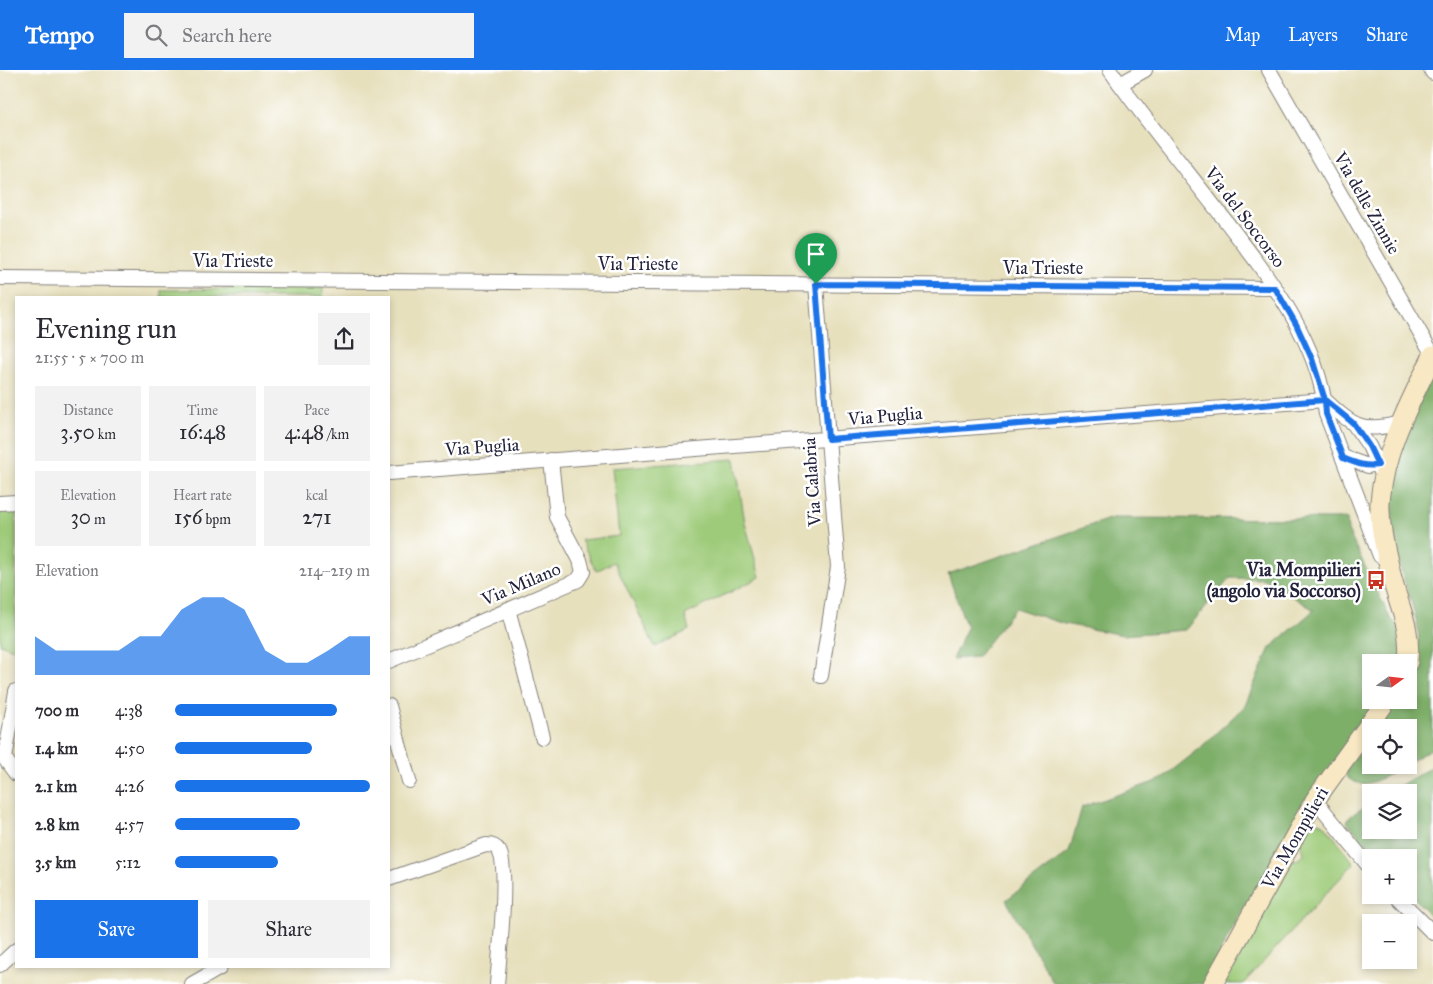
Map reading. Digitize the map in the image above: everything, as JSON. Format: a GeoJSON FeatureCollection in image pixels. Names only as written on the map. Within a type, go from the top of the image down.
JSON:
{"type":"FeatureCollection","features":[{"type":"Feature","properties":{"kind":"street","name":"Via del Soccorso"},"geometry":{"type":"LineString","coordinates":[[1110,70],[1275,288],[1300,332],[1312,359],[1325,400],[1326,414],[1394,590]]}},
{"type":"Feature","properties":{"kind":"street"},"geometry":{"type":"LineString","coordinates":[[1120,84],[1144,70]]}},
{"type":"Feature","properties":{"kind":"street","name":"Via delle Zinnie"},"geometry":{"type":"LineString","coordinates":[[1269,70],[1433,355]]}},
{"type":"Feature","properties":{"kind":"street","name":"Via Trieste"},"geometry":{"type":"LineString","coordinates":[[0,278],[1275,288]]}},
{"type":"Feature","properties":{"kind":"street","name":"Via Calabria"},"geometry":{"type":"LineString","coordinates":[[816,284],[838,567],[821,676]]}},
{"type":"Feature","properties":{"kind":"street"},"geometry":{"type":"LineString","coordinates":[[1409,654],[1408,629],[1394,590],[1381,524],[1380,502],[1383,468],[1401,423],[1433,355]]}},
{"type":"Feature","properties":{"kind":"street"},"geometry":{"type":"LineString","coordinates":[[1325,400],[1353,423],[1383,468]]}},
{"type":"Feature","properties":{"kind":"street","name":"Via Puglia"},"geometry":{"type":"LineString","coordinates":[[390,473],[1325,400]]}},
{"type":"Feature","properties":{"kind":"street"},"geometry":{"type":"LineString","coordinates":[[1353,423],[1368,429],[1401,423]]}},
{"type":"Feature","properties":{"kind":"street"},"geometry":{"type":"LineString","coordinates":[[1343,458],[1357,464],[1383,468]]}},
{"type":"Feature","properties":{"kind":"street","name":"Via Milano"},"geometry":{"type":"LineString","coordinates":[[390,660],[578,580],[584,572],[580,560],[557,517],[551,460]]}},
{"type":"Feature","properties":{"kind":"street"},"geometry":{"type":"LineString","coordinates":[[0,503],[15,502]]}},
{"type":"Feature","properties":{"kind":"street"},"geometry":{"type":"LineString","coordinates":[[508,609],[542,738]]}},
{"type":"Feature","properties":{"kind":"street"},"geometry":{"type":"LineString","coordinates":[[15,696],[2,765],[15,773]]}},
{"type":"Feature","properties":{"kind":"street","name":"Via Mompilieri"},"geometry":{"type":"LineString","coordinates":[[1213,984],[1315,800],[1381,709]]}},
{"type":"Feature","properties":{"kind":"street"},"geometry":{"type":"LineString","coordinates":[[390,710],[409,781]]}},
{"type":"Feature","properties":{"kind":"street"},"geometry":{"type":"LineString","coordinates":[[1315,800],[1362,857]]}},
{"type":"Feature","properties":{"kind":"street"},"geometry":{"type":"LineString","coordinates":[[390,879],[486,845],[495,846],[499,849],[502,856],[503,898],[497,984]]}},
{"type":"Feature","properties":{"kind":"street"},"geometry":{"type":"LineString","coordinates":[[1404,904],[1433,934]]}},
{"type":"Feature","properties":{"kind":"street"},"geometry":{"type":"LineString","coordinates":[[0,965],[15,951]]}},
{"type":"Feature","properties":{"kind":"street"},"geometry":{"type":"LineString","coordinates":[[192,984],[220,968]]}},
{"type":"Feature","properties":{"kind":"green space"},"geometry":{"type":"Polygon","coordinates":[[[323,288],[323,296],[161,296],[161,290],[323,288]]]}},
{"type":"Feature","properties":{"kind":"green space"},"geometry":{"type":"Polygon","coordinates":[[[1433,373],[1433,748],[1417,757],[1417,719],[1383,719],[1391,709],[1418,709],[1418,629],[1398,560],[1393,534],[1392,509],[1398,464],[1412,419],[1433,373]]]}},
{"type":"Feature","properties":{"kind":"green space"},"geometry":{"type":"Polygon","coordinates":[[[735,459],[745,523],[760,577],[685,615],[689,630],[655,647],[614,562],[596,571],[581,540],[619,536],[612,468],[735,459]]]}},
{"type":"Feature","properties":{"kind":"green space"},"geometry":{"type":"Polygon","coordinates":[[[15,511],[15,650],[0,644],[0,512],[15,511]]]}},
{"type":"Feature","properties":{"kind":"green space"},"geometry":{"type":"Polygon","coordinates":[[[1112,518],[1347,519],[1348,531],[1390,618],[1400,632],[1400,654],[1362,654],[1362,709],[1372,709],[1365,719],[1362,719],[1362,723],[1285,839],[1243,911],[1204,984],[1054,984],[1006,900],[1069,852],[1082,807],[1160,780],[1198,750],[1244,707],[1270,648],[1314,610],[1264,579],[1230,578],[1186,630],[1123,635],[1064,624],[1015,608],[977,657],[952,659],[967,628],[948,574],[1112,518]]]}},
{"type":"Feature","properties":{"kind":"green space"},"geometry":{"type":"Polygon","coordinates":[[[1362,748],[1362,774],[1389,774],[1375,781],[1360,783],[1346,776],[1347,769],[1362,748]]]}},
{"type":"Feature","properties":{"kind":"green space"},"geometry":{"type":"Polygon","coordinates":[[[1433,766],[1433,919],[1417,901],[1417,849],[1371,849],[1362,839],[1417,839],[1417,784],[1403,784],[1433,766]]]}},
{"type":"Feature","properties":{"kind":"green space"},"geometry":{"type":"Polygon","coordinates":[[[1362,809],[1362,839],[1347,822],[1350,816],[1362,809]]]}},
{"type":"Feature","properties":{"kind":"green space"},"geometry":{"type":"Polygon","coordinates":[[[1314,821],[1324,824],[1354,863],[1243,984],[1221,984],[1287,861],[1300,859],[1304,853],[1299,839],[1314,821]]]}},
{"type":"Feature","properties":{"kind":"place","name":"Via Mompilieri (angolo via Soccorso)"},"geometry":{"type":"Point","coordinates":[1376,580]}},
{"type":"Feature","properties":{"kind":"route"},"geometry":{"type":"LineString","coordinates":[[816,284],[828,439],[1325,400],[1353,423],[1369,446],[1378,465],[1357,464],[1343,458],[1326,414],[1325,400],[1312,359],[1296,324],[1275,288],[816,284]]}}]}
